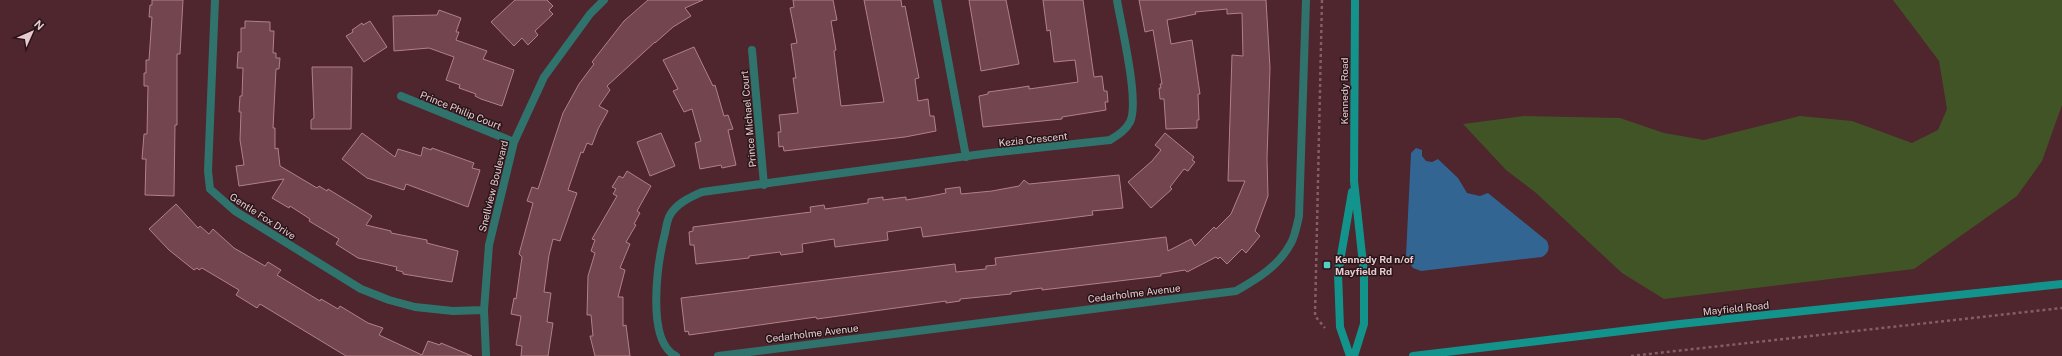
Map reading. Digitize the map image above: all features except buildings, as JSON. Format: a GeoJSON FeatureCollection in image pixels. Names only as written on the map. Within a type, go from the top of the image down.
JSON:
{"type":"FeatureCollection","features":[{"type":"Feature","properties":{"kind":"main road","name":"Kennedy Road"},"geometry":{"type":"LineString","coordinates":[[1354,356],[1364,324],[1364,272],[1354,181],[1355,0]]}},
{"type":"Feature","properties":{"kind":"main road","name":"Kennedy Road"},"geometry":{"type":"LineString","coordinates":[[1350,356],[1340,327],[1338,273],[1354,181]]}},
{"type":"Feature","properties":{"kind":"main road","name":"Mayfield Road"},"geometry":{"type":"LineString","coordinates":[[1413,356],[1680,324],[2062,284]]}},
{"type":"Feature","properties":{"kind":"street","name":"Gentle Fox Drive"},"geometry":{"type":"LineString","coordinates":[[215,0],[208,171],[210,189],[214,194],[235,211],[361,289],[389,300],[415,307],[452,311],[484,310]]}},
{"type":"Feature","properties":{"kind":"street","name":"Snellview Boulevard"},"geometry":{"type":"LineString","coordinates":[[486,356],[484,310],[489,245],[514,142],[544,77],[590,14],[604,0]]}},
{"type":"Feature","properties":{"kind":"street"},"geometry":{"type":"LineString","coordinates":[[676,356],[669,353],[660,333],[656,286],[661,249],[670,216],[683,200],[702,192],[764,185],[966,157],[937,0]]}},
{"type":"Feature","properties":{"kind":"street","name":"Kezia Crescent"},"geometry":{"type":"LineString","coordinates":[[966,157],[1110,140],[1123,132],[1131,121],[1134,99],[1117,0]]}},
{"type":"Feature","properties":{"kind":"street","name":"Cedarholme Avenue"},"geometry":{"type":"LineString","coordinates":[[718,356],[1236,291],[1261,277],[1277,263],[1292,242],[1299,216],[1306,0]]}},
{"type":"Feature","properties":{"kind":"street","name":"Prince Michael Court"},"geometry":{"type":"LineString","coordinates":[[752,50],[764,185]]}},
{"type":"Feature","properties":{"kind":"street","name":"Prince Philip Court"},"geometry":{"type":"LineString","coordinates":[[401,96],[514,142]]}},
{"type":"Feature","properties":{"kind":"path"},"geometry":{"type":"LineString","coordinates":[[1322,0],[1315,316],[1325,328]]}},
{"type":"Feature","properties":{"kind":"path"},"geometry":{"type":"LineString","coordinates":[[1631,356],[2062,308]]}},
{"type":"Feature","properties":{"kind":"green space"},"geometry":{"type":"Polygon","coordinates":[[[1893,0],[2062,0],[2062,105],[2042,161],[2017,196],[1914,269],[1664,299],[1622,273],[1535,192],[1506,170],[1463,124],[1524,116],[1620,118],[1664,133],[1704,140],[1800,116],[1852,121],[1912,143],[1938,130],[1947,109],[1939,61],[1893,0]]]}},
{"type":"Feature","properties":{"kind":"water"},"geometry":{"type":"Polygon","coordinates":[[[1416,148],[1422,150],[1422,156],[1426,161],[1432,162],[1438,159],[1458,178],[1467,193],[1480,196],[1488,193],[1547,241],[1549,248],[1546,254],[1542,257],[1421,271],[1413,268],[1406,256],[1411,153],[1416,148]]]}},
{"type":"Feature","properties":{"kind":"place","name":"Kennedy Rd n/of Mayfield Rd"},"geometry":{"type":"Point","coordinates":[1327,265]}}]}
